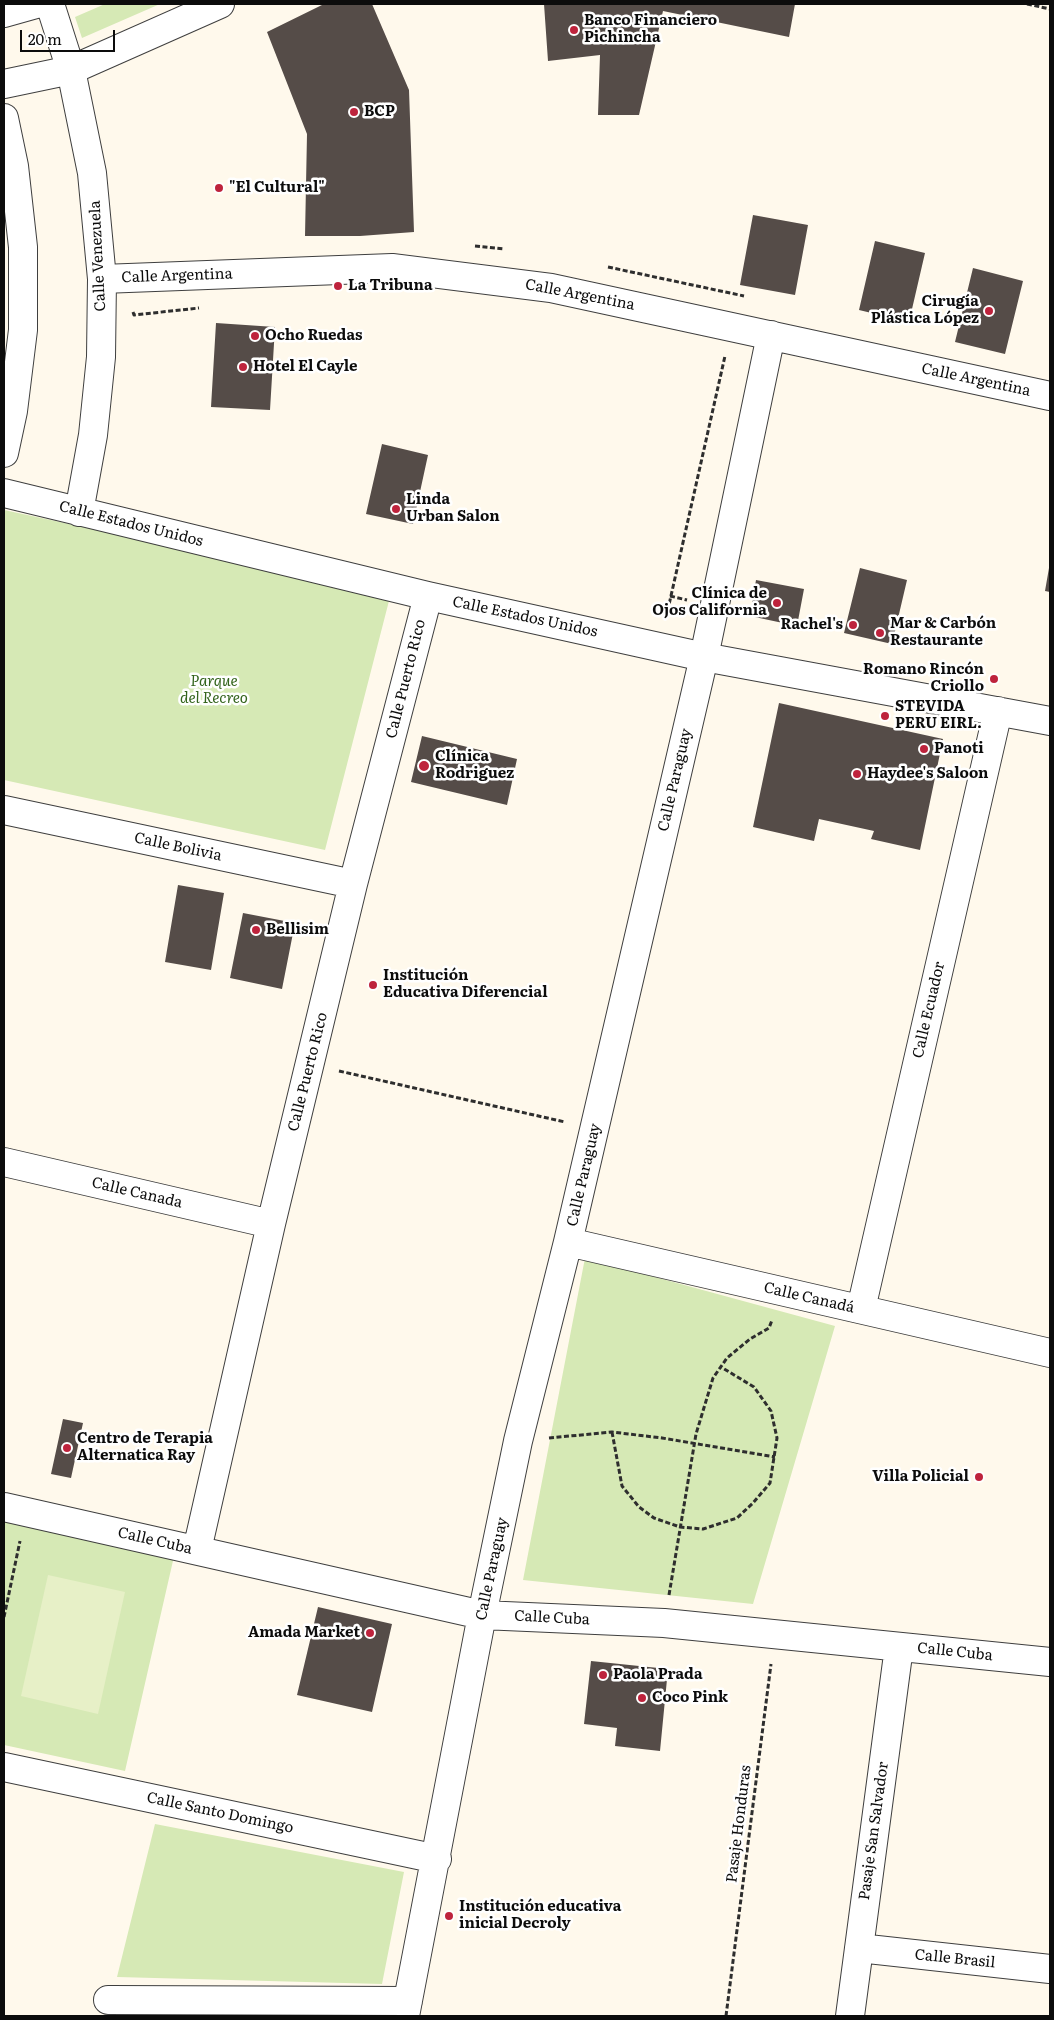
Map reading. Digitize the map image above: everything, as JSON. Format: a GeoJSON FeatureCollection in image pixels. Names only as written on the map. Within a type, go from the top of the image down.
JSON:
{"type":"FeatureCollection","features":[{"type":"Feature","properties":{"kind":"street"},"geometry":{"type":"LineString","coordinates":[[4,13],[36,4]]}},
{"type":"Feature","properties":{"kind":"street","name":"Calle Venezuela"},"geometry":{"type":"LineString","coordinates":[[50,4],[71,70],[92,173],[102,278],[101,357],[93,435],[79,512]]}},
{"type":"Feature","properties":{"kind":"street"},"geometry":{"type":"LineString","coordinates":[[4,84],[71,70],[220,4]]}},
{"type":"Feature","properties":{"kind":"street"},"geometry":{"type":"LineString","coordinates":[[4,118],[14,166],[23,248],[23,330],[13,411],[4,453]]}},
{"type":"Feature","properties":{"kind":"street","name":"Calle Argentina"},"geometry":{"type":"LineString","coordinates":[[102,278],[392,268],[551,288],[1050,396]]}},
{"type":"Feature","properties":{"kind":"street","name":"Calle Paraguay"},"geometry":{"type":"LineString","coordinates":[[407,2009],[482,1615],[518,1441],[595,1129],[704,657],[771,335]]}},
{"type":"Feature","properties":{"kind":"street","name":"Calle Estados Unidos"},"geometry":{"type":"LineString","coordinates":[[4,493],[428,596],[704,657],[1050,721]]}},
{"type":"Feature","properties":{"kind":"street","name":"Calle Puerto Rico"},"geometry":{"type":"LineString","coordinates":[[197,1550],[271,1224],[353,884],[428,596]]}},
{"type":"Feature","properties":{"kind":"street","name":"Calle Ecuador"},"geometry":{"type":"LineString","coordinates":[[861,1309],[998,711]]}},
{"type":"Feature","properties":{"kind":"street","name":"Calle Bolivia"},"geometry":{"type":"LineString","coordinates":[[4,810],[353,884]]}},
{"type":"Feature","properties":{"kind":"street","name":"Calle Canada"},"geometry":{"type":"LineString","coordinates":[[4,1162],[271,1224]]}},
{"type":"Feature","properties":{"kind":"street","name":"Calle Canadá"},"geometry":{"type":"LineString","coordinates":[[568,1242],[1050,1353]]}},
{"type":"Feature","properties":{"kind":"street","name":"Calle Cuba"},"geometry":{"type":"LineString","coordinates":[[15,1509],[482,1615],[664,1623],[1050,1662]]}},
{"type":"Feature","properties":{"kind":"street","name":"Pasaje San Salvador"},"geometry":{"type":"LineString","coordinates":[[850,2016],[899,1647]]}},
{"type":"Feature","properties":{"kind":"street","name":"Calle Santo Domingo"},"geometry":{"type":"LineString","coordinates":[[4,1767],[437,1859]]}},
{"type":"Feature","properties":{"kind":"street","name":"Calle Brasil"},"geometry":{"type":"LineString","coordinates":[[859,1948],[1050,1969]]}},
{"type":"Feature","properties":{"kind":"street"},"geometry":{"type":"LineString","coordinates":[[108,2000],[407,2009]]}},
{"type":"Feature","properties":{"kind":"path"},"geometry":{"type":"LineString","coordinates":[[1027,4],[1050,9]]}},
{"type":"Feature","properties":{"kind":"path"},"geometry":{"type":"LineString","coordinates":[[661,647],[670,596],[725,353],[720,324]]}},
{"type":"Feature","properties":{"kind":"path"},"geometry":{"type":"LineString","coordinates":[[310,1064],[595,1129]]}},
{"type":"Feature","properties":{"kind":"path"},"geometry":{"type":"LineString","coordinates":[[664,1623],[694,1443],[713,1378],[727,1358],[750,1339],[768,1328],[782,1291]]}},
{"type":"Feature","properties":{"kind":"path"},"geometry":{"type":"LineString","coordinates":[[612,1432],[622,1486],[639,1507],[654,1518],[680,1527],[703,1529],[737,1518],[770,1484],[777,1438],[771,1411],[754,1386],[721,1367]]}},
{"type":"Feature","properties":{"kind":"path"},"geometry":{"type":"LineString","coordinates":[[518,1441],[612,1432],[694,1443],[775,1457]]}},
{"type":"Feature","properties":{"kind":"path"},"geometry":{"type":"LineString","coordinates":[[4,1617],[15,1509]]}},
{"type":"Feature","properties":{"kind":"path","name":"Pasaje Honduras"},"geometry":{"type":"LineString","coordinates":[[726,2016],[775,1634]]}},
{"type":"Feature","properties":{"kind":"green space"},"geometry":{"type":"Polygon","coordinates":[[[105,4],[160,4],[82,38],[75,17],[105,4]]]}},
{"type":"Feature","properties":{"kind":"green space","name":"Parque del Recreo"},"geometry":{"type":"Polygon","coordinates":[[[4,510],[391,593],[325,850],[4,780],[4,510]]]}},
{"type":"Feature","properties":{"kind":"green space"},"geometry":{"type":"Polygon","coordinates":[[[585,1258],[835,1326],[753,1604],[523,1580],[585,1258]]]}},
{"type":"Feature","properties":{"kind":"green space"},"geometry":{"type":"Polygon","coordinates":[[[4,1518],[175,1552],[125,1771],[4,1745],[4,1518]]]}},
{"type":"Feature","properties":{"kind":"green space"},"geometry":{"type":"Polygon","coordinates":[[[48,1575],[125,1592],[98,1714],[21,1696],[48,1575]]]}},
{"type":"Feature","properties":{"kind":"green space"},"geometry":{"type":"Polygon","coordinates":[[[155,1824],[404,1872],[382,1984],[117,1977],[155,1824]]]}},
{"type":"Feature","properties":{"kind":"building","name":"BCP"},"geometry":{"type":"Polygon","coordinates":[[[324,4],[372,4],[409,90],[414,232],[360,236],[305,236],[307,134],[267,32],[324,4]]]}},
{"type":"Feature","properties":{"kind":"building"},"geometry":{"type":"Polygon","coordinates":[[[544,4],[795,4],[789,37],[663,11],[639,115],[598,115],[600,55],[548,61],[544,4]]]}},
{"type":"Feature","properties":{"kind":"building"},"geometry":{"type":"Polygon","coordinates":[[[753,215],[808,225],[795,295],[740,285],[753,215]]]}},
{"type":"Feature","properties":{"kind":"building"},"geometry":{"type":"Polygon","coordinates":[[[875,241],[925,253],[909,322],[859,310],[875,241]]]}},
{"type":"Feature","properties":{"kind":"building","name":"Cirugía Plástica López"},"geometry":{"type":"Polygon","coordinates":[[[973,268],[1023,281],[1005,354],[955,342],[973,268]]]}},
{"type":"Feature","properties":{"kind":"building","name":"Hotel El Cayle"},"geometry":{"type":"Polygon","coordinates":[[[216,323],[275,327],[270,410],[211,407],[216,323]]]}},
{"type":"Feature","properties":{"kind":"building"},"geometry":{"type":"Polygon","coordinates":[[[382,444],[428,455],[413,524],[366,514],[382,444]]]}},
{"type":"Feature","properties":{"kind":"building"},"geometry":{"type":"Polygon","coordinates":[[[860,568],[907,580],[892,644],[844,633],[860,568]]]}},
{"type":"Feature","properties":{"kind":"building"},"geometry":{"type":"Polygon","coordinates":[[[1050,568],[1050,592],[1045,591],[1050,568]]]}},
{"type":"Feature","properties":{"kind":"building","name":"Clínica de Ojos California"},"geometry":{"type":"Polygon","coordinates":[[[756,580],[804,589],[797,626],[750,616],[756,580]]]}},
{"type":"Feature","properties":{"kind":"building"},"geometry":{"type":"Polygon","coordinates":[[[779,703],[943,739],[920,850],[871,839],[874,831],[819,819],[814,841],[753,827],[779,703]]]}},
{"type":"Feature","properties":{"kind":"building"},"geometry":{"type":"Polygon","coordinates":[[[422,736],[517,759],[507,805],[411,782],[422,736]]]}},
{"type":"Feature","properties":{"kind":"building"},"geometry":{"type":"Polygon","coordinates":[[[178,885],[224,893],[211,970],[165,962],[178,885]]]}},
{"type":"Feature","properties":{"kind":"building"},"geometry":{"type":"Polygon","coordinates":[[[243,913],[295,923],[282,989],[230,978],[243,913]]]}},
{"type":"Feature","properties":{"kind":"building","name":"Centro de Terapia Alternatica Ray"},"geometry":{"type":"Polygon","coordinates":[[[63,1419],[83,1423],[71,1478],[51,1474],[63,1419]]]}},
{"type":"Feature","properties":{"kind":"building"},"geometry":{"type":"Polygon","coordinates":[[[318,1607],[392,1624],[372,1712],[297,1695],[318,1607]]]}},
{"type":"Feature","properties":{"kind":"building","name":"Coco Pink"},"geometry":{"type":"Polygon","coordinates":[[[591,1661],[668,1669],[660,1751],[615,1746],[617,1728],[584,1724],[591,1661]]]}},
{"type":"Feature","properties":{"kind":"place","name":"Banco Financiero Pichincha"},"geometry":{"type":"Point","coordinates":[574,30]}},
{"type":"Feature","properties":{"kind":"place","name":"BCP"},"geometry":{"type":"Point","coordinates":[354,112]}},
{"type":"Feature","properties":{"kind":"place","name":"\"El Cultural\""},"geometry":{"type":"Point","coordinates":[219,188]}},
{"type":"Feature","properties":{"kind":"place","name":"La Tribuna"},"geometry":{"type":"Point","coordinates":[338,286]}},
{"type":"Feature","properties":{"kind":"place","name":"Cirugía Plástica López"},"geometry":{"type":"Point","coordinates":[989,311]}},
{"type":"Feature","properties":{"kind":"place","name":"Ocho Ruedas"},"geometry":{"type":"Point","coordinates":[255,336]}},
{"type":"Feature","properties":{"kind":"place","name":"Hotel El Cayle"},"geometry":{"type":"Point","coordinates":[243,367]}},
{"type":"Feature","properties":{"kind":"place","name":"Linda Urban Salon"},"geometry":{"type":"Point","coordinates":[396,509]}},
{"type":"Feature","properties":{"kind":"place","name":"Clínica de Ojos California"},"geometry":{"type":"Point","coordinates":[777,603]}},
{"type":"Feature","properties":{"kind":"place","name":"Rachel's"},"geometry":{"type":"Point","coordinates":[853,625]}},
{"type":"Feature","properties":{"kind":"place","name":"Mar & Carbón Restaurante"},"geometry":{"type":"Point","coordinates":[880,633]}},
{"type":"Feature","properties":{"kind":"place","name":"Romano Rincón Criollo"},"geometry":{"type":"Point","coordinates":[994,679]}},
{"type":"Feature","properties":{"kind":"place","name":"STEVIDA PERU EIRL."},"geometry":{"type":"Point","coordinates":[885,716]}},
{"type":"Feature","properties":{"kind":"place","name":"Panoti"},"geometry":{"type":"Point","coordinates":[924,749]}},
{"type":"Feature","properties":{"kind":"place","name":"Clínica Rodriguez"},"geometry":{"type":"Point","coordinates":[424,766]}},
{"type":"Feature","properties":{"kind":"place","name":"Haydee's Saloon"},"geometry":{"type":"Point","coordinates":[857,774]}},
{"type":"Feature","properties":{"kind":"place","name":"Bellisim"},"geometry":{"type":"Point","coordinates":[256,930]}},
{"type":"Feature","properties":{"kind":"place","name":"Institución Educativa Diferencial"},"geometry":{"type":"Point","coordinates":[373,985]}},
{"type":"Feature","properties":{"kind":"place","name":"Centro de Terapia Alternatica Ray"},"geometry":{"type":"Point","coordinates":[67,1448]}},
{"type":"Feature","properties":{"kind":"place","name":"Villa Policial"},"geometry":{"type":"Point","coordinates":[979,1477]}},
{"type":"Feature","properties":{"kind":"place","name":"Amada Market"},"geometry":{"type":"Point","coordinates":[370,1633]}},
{"type":"Feature","properties":{"kind":"place","name":"Paola Prada"},"geometry":{"type":"Point","coordinates":[603,1675]}},
{"type":"Feature","properties":{"kind":"place","name":"Coco Pink"},"geometry":{"type":"Point","coordinates":[642,1698]}},
{"type":"Feature","properties":{"kind":"place","name":"Institución educativa inicial Decroly"},"geometry":{"type":"Point","coordinates":[449,1916]}}]}
